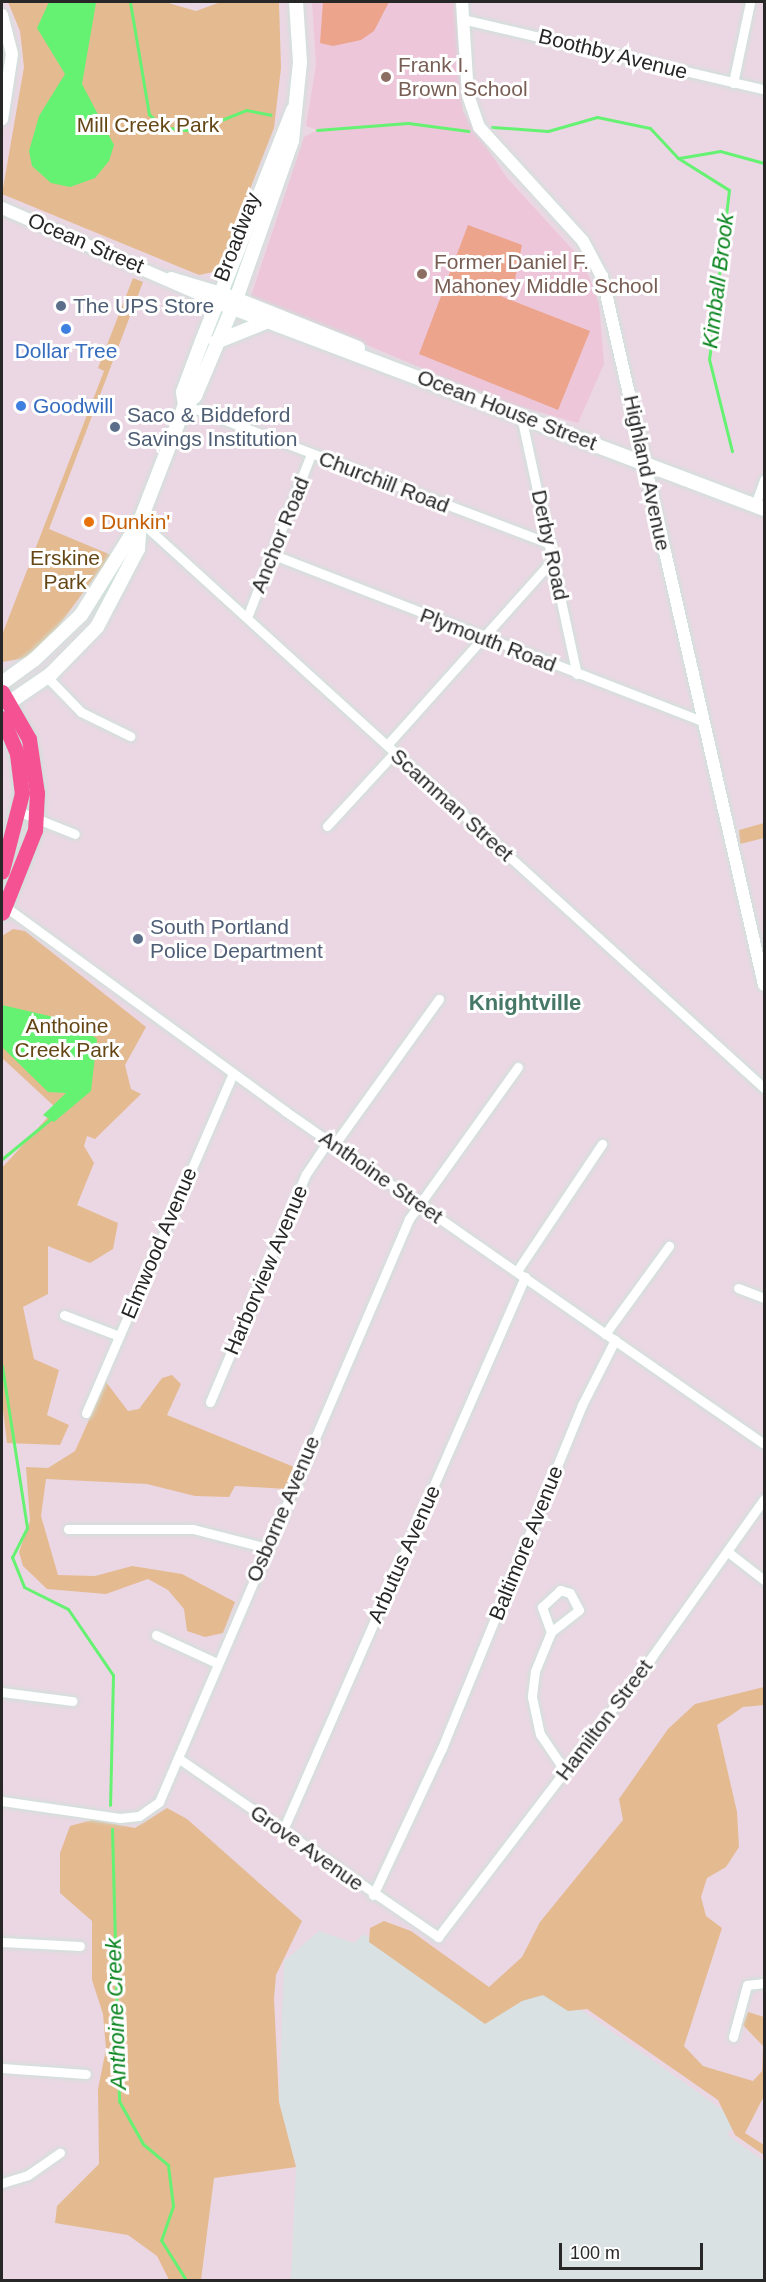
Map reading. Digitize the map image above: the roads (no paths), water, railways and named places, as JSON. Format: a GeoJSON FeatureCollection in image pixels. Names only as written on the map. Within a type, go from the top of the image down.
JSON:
{"type":"FeatureCollection","features":[{"type":"Feature","properties":{"kind":"main road","name":"Broadway"},"geometry":{"type":"LineString","coordinates":[[184,405],[195,396],[234,304],[280,183],[300,62],[296,2]]}},
{"type":"Feature","properties":{"kind":"main road","name":"Broadway"},"geometry":{"type":"LineString","coordinates":[[2,683],[81,615],[140,521],[184,405],[187,382],[293,110]]}},
{"type":"Feature","properties":{"kind":"main road","name":"Ocean House Street"},"geometry":{"type":"LineString","coordinates":[[219,298],[349,342],[370,358]]}},
{"type":"Feature","properties":{"kind":"main road","name":"Ocean House Street"},"geometry":{"type":"LineString","coordinates":[[234,304],[265,322],[370,358],[644,461]]}},
{"type":"Feature","properties":{"kind":"main road"},"geometry":{"type":"LineString","coordinates":[[216,342],[245,326],[265,322]]}},
{"type":"Feature","properties":{"kind":"main road"},"geometry":{"type":"LineString","coordinates":[[644,461],[760,507]]}},
{"type":"Feature","properties":{"kind":"main road","name":"Broadway"},"geometry":{"type":"LineString","coordinates":[[3,908],[37,819],[36,760],[4,701],[47,677],[107,613],[138,549],[140,521]]}},
{"type":"Feature","properties":{"kind":"main road"},"geometry":{"type":"LineString","coordinates":[[2,718],[17,754],[20,812],[2,871]]}},
{"type":"Feature","properties":{"kind":"main road"},"geometry":{"type":"LineString","coordinates":[[2,742],[17,754]]}},
{"type":"Feature","properties":{"kind":"street","name":"Highland Avenue"},"geometry":{"type":"LineString","coordinates":[[462,2],[468,95],[479,127],[583,240],[602,276],[765,985]]}},
{"type":"Feature","properties":{"kind":"street"},"geometry":{"type":"LineString","coordinates":[[733,82],[750,2]]}},
{"type":"Feature","properties":{"kind":"street"},"geometry":{"type":"LineString","coordinates":[[2,15],[12,54],[2,119]]}},
{"type":"Feature","properties":{"kind":"street","name":"Boothby Avenue"},"geometry":{"type":"LineString","coordinates":[[462,19],[765,89]]}},
{"type":"Feature","properties":{"kind":"street","name":"Ocean Street"},"geometry":{"type":"LineString","coordinates":[[2,208],[219,298]]}},
{"type":"Feature","properties":{"kind":"street","name":"Churchill Road"},"geometry":{"type":"LineString","coordinates":[[184,405],[550,544]]}},
{"type":"Feature","properties":{"kind":"street","name":"Derby Road"},"geometry":{"type":"LineString","coordinates":[[521,416],[554,558],[577,674]]}},
{"type":"Feature","properties":{"kind":"street","name":"Anchor Road"},"geometry":{"type":"LineString","coordinates":[[248,615],[274,555],[311,454]]}},
{"type":"Feature","properties":{"kind":"street"},"geometry":{"type":"LineString","coordinates":[[760,507],[765,480]]}},
{"type":"Feature","properties":{"kind":"street","name":"Scamman Street"},"geometry":{"type":"LineString","coordinates":[[140,521],[248,615],[387,745],[765,1088]]}},
{"type":"Feature","properties":{"kind":"street","name":"Plymouth Road"},"geometry":{"type":"LineString","coordinates":[[274,555],[704,722]]}},
{"type":"Feature","properties":{"kind":"street"},"geometry":{"type":"LineString","coordinates":[[387,745],[554,558]]}},
{"type":"Feature","properties":{"kind":"street"},"geometry":{"type":"LineString","coordinates":[[47,677],[81,712],[130,736]]}},
{"type":"Feature","properties":{"kind":"street"},"geometry":{"type":"LineString","coordinates":[[327,826],[395,752]]}},
{"type":"Feature","properties":{"kind":"street"},"geometry":{"type":"LineString","coordinates":[[20,812],[75,834]]}},
{"type":"Feature","properties":{"kind":"street","name":"Anthoine Street"},"geometry":{"type":"LineString","coordinates":[[3,908],[331,1143],[765,1444]]}},
{"type":"Feature","properties":{"kind":"street","name":"Harborview Avenue"},"geometry":{"type":"LineString","coordinates":[[210,1402],[306,1174],[439,999]]}},
{"type":"Feature","properties":{"kind":"street","name":"Osborne Avenue"},"geometry":{"type":"LineString","coordinates":[[2,1801],[120,1818],[147,1813],[163,1795],[217,1663],[418,1203],[518,1067]]}},
{"type":"Feature","properties":{"kind":"street","name":"Elmwood Avenue"},"geometry":{"type":"LineString","coordinates":[[86,1413],[233,1074]]}},
{"type":"Feature","properties":{"kind":"street","name":"Arbutus Avenue"},"geometry":{"type":"LineString","coordinates":[[284,1830],[521,1274],[602,1144]]}},
{"type":"Feature","properties":{"kind":"street"},"geometry":{"type":"LineString","coordinates":[[605,1334],[669,1246]]}},
{"type":"Feature","properties":{"kind":"street"},"geometry":{"type":"LineString","coordinates":[[738,1288],[765,1298]]}},
{"type":"Feature","properties":{"kind":"street"},"geometry":{"type":"LineString","coordinates":[[64,1315],[118,1336]]}},
{"type":"Feature","properties":{"kind":"street","name":"Baltimore Avenue"},"geometry":{"type":"LineString","coordinates":[[373,1895],[442,1748],[582,1405],[615,1341]]}},
{"type":"Feature","properties":{"kind":"street","name":"Hamilton Street"},"geometry":{"type":"LineString","coordinates":[[438,1937],[565,1771],[728,1552],[765,1498]]}},
{"type":"Feature","properties":{"kind":"street"},"geometry":{"type":"LineString","coordinates":[[68,1528],[193,1529],[267,1548]]}},
{"type":"Feature","properties":{"kind":"street"},"geometry":{"type":"LineString","coordinates":[[728,1552],[765,1580]]}},
{"type":"Feature","properties":{"kind":"street"},"geometry":{"type":"LineString","coordinates":[[551,1632],[576,1618],[577,1601],[570,1593],[560,1590],[545,1599],[551,1632],[532,1697],[540,1734],[565,1771]]}},
{"type":"Feature","properties":{"kind":"street"},"geometry":{"type":"LineString","coordinates":[[156,1635],[217,1663]]}},
{"type":"Feature","properties":{"kind":"street"},"geometry":{"type":"LineString","coordinates":[[2,1692],[72,1701]]}},
{"type":"Feature","properties":{"kind":"street","name":"Grove Avenue"},"geometry":{"type":"LineString","coordinates":[[178,1758],[284,1830],[373,1895],[438,1937]]}},
{"type":"Feature","properties":{"kind":"street"},"geometry":{"type":"LineString","coordinates":[[2,1942],[80,1946]]}},
{"type":"Feature","properties":{"kind":"street"},"geometry":{"type":"LineString","coordinates":[[733,2037],[747,1985],[765,1983]]}},
{"type":"Feature","properties":{"kind":"street"},"geometry":{"type":"LineString","coordinates":[[2,2068],[86,2074]]}},
{"type":"Feature","properties":{"kind":"street"},"geometry":{"type":"LineString","coordinates":[[2,2183],[28,2175],[60,2153]]}},
{"type":"Feature","properties":{"kind":"waterway","name":"Kimball Brook"},"geometry":{"type":"LineString","coordinates":[[130,2],[149,114],[158,123]]}},
{"type":"Feature","properties":{"kind":"waterway","name":"Kimball Brook"},"geometry":{"type":"LineString","coordinates":[[170,128],[194,131],[246,110],[271,115]]}},
{"type":"Feature","properties":{"kind":"waterway","name":"Kimball Brook"},"geometry":{"type":"LineString","coordinates":[[492,127],[548,131],[597,117],[650,128],[678,158],[729,190],[709,359],[732,451]]}},
{"type":"Feature","properties":{"kind":"waterway","name":"Kimball Brook"},"geometry":{"type":"LineString","coordinates":[[317,130],[408,123],[468,131]]}},
{"type":"Feature","properties":{"kind":"waterway"},"geometry":{"type":"LineString","coordinates":[[679,158],[720,151],[764,163]]}},
{"type":"Feature","properties":{"kind":"waterway","name":"Anthoine Creek"},"geometry":{"type":"LineString","coordinates":[[2,1159],[53,1117]]}},
{"type":"Feature","properties":{"kind":"waterway","name":"Anthoine Creek"},"geometry":{"type":"LineString","coordinates":[[2,1366],[27,1528],[12,1557],[24,1587],[68,1609],[113,1675],[110,1805]]}},
{"type":"Feature","properties":{"kind":"waterway","name":"Anthoine Creek"},"geometry":{"type":"LineString","coordinates":[[112,1829],[119,2101],[143,2144],[168,2165],[173,2206],[161,2240],[186,2280]]}},
{"type":"Feature","properties":{"kind":"place","name":"Frank I. Brown School"},"geometry":{"type":"Point","coordinates":[386,77]}},
{"type":"Feature","properties":{"kind":"place","name":"Former Daniel F. Mahoney Middle School"},"geometry":{"type":"Point","coordinates":[422,274]}},
{"type":"Feature","properties":{"kind":"place","name":"The UPS Store"},"geometry":{"type":"Point","coordinates":[61,306]}},
{"type":"Feature","properties":{"kind":"place","name":"Dollar Tree"},"geometry":{"type":"Point","coordinates":[66,329]}},
{"type":"Feature","properties":{"kind":"place","name":"Goodwill"},"geometry":{"type":"Point","coordinates":[21,406]}},
{"type":"Feature","properties":{"kind":"place","name":"Saco & Biddeford Savings Institution"},"geometry":{"type":"Point","coordinates":[115,427]}},
{"type":"Feature","properties":{"kind":"place","name":"Dunkin'"},"geometry":{"type":"Point","coordinates":[89,522]}},
{"type":"Feature","properties":{"kind":"place","name":"South Portland Police Department"},"geometry":{"type":"Point","coordinates":[138,939]}},
{"type":"Feature","properties":{"kind":"district","name":"Knightville"},"geometry":{"type":"Point","coordinates":[525,1003]}},
{"type":"Feature","properties":{"kind":"park label","name":"Mill Creek Park"},"geometry":{"type":"Point","coordinates":[148,125]}},
{"type":"Feature","properties":{"kind":"park label","name":"Erskine Park"},"geometry":{"type":"Point","coordinates":[65,570]}},
{"type":"Feature","properties":{"kind":"park label","name":"Anthoine Creek Park"},"geometry":{"type":"Point","coordinates":[67,1038]}}]}
